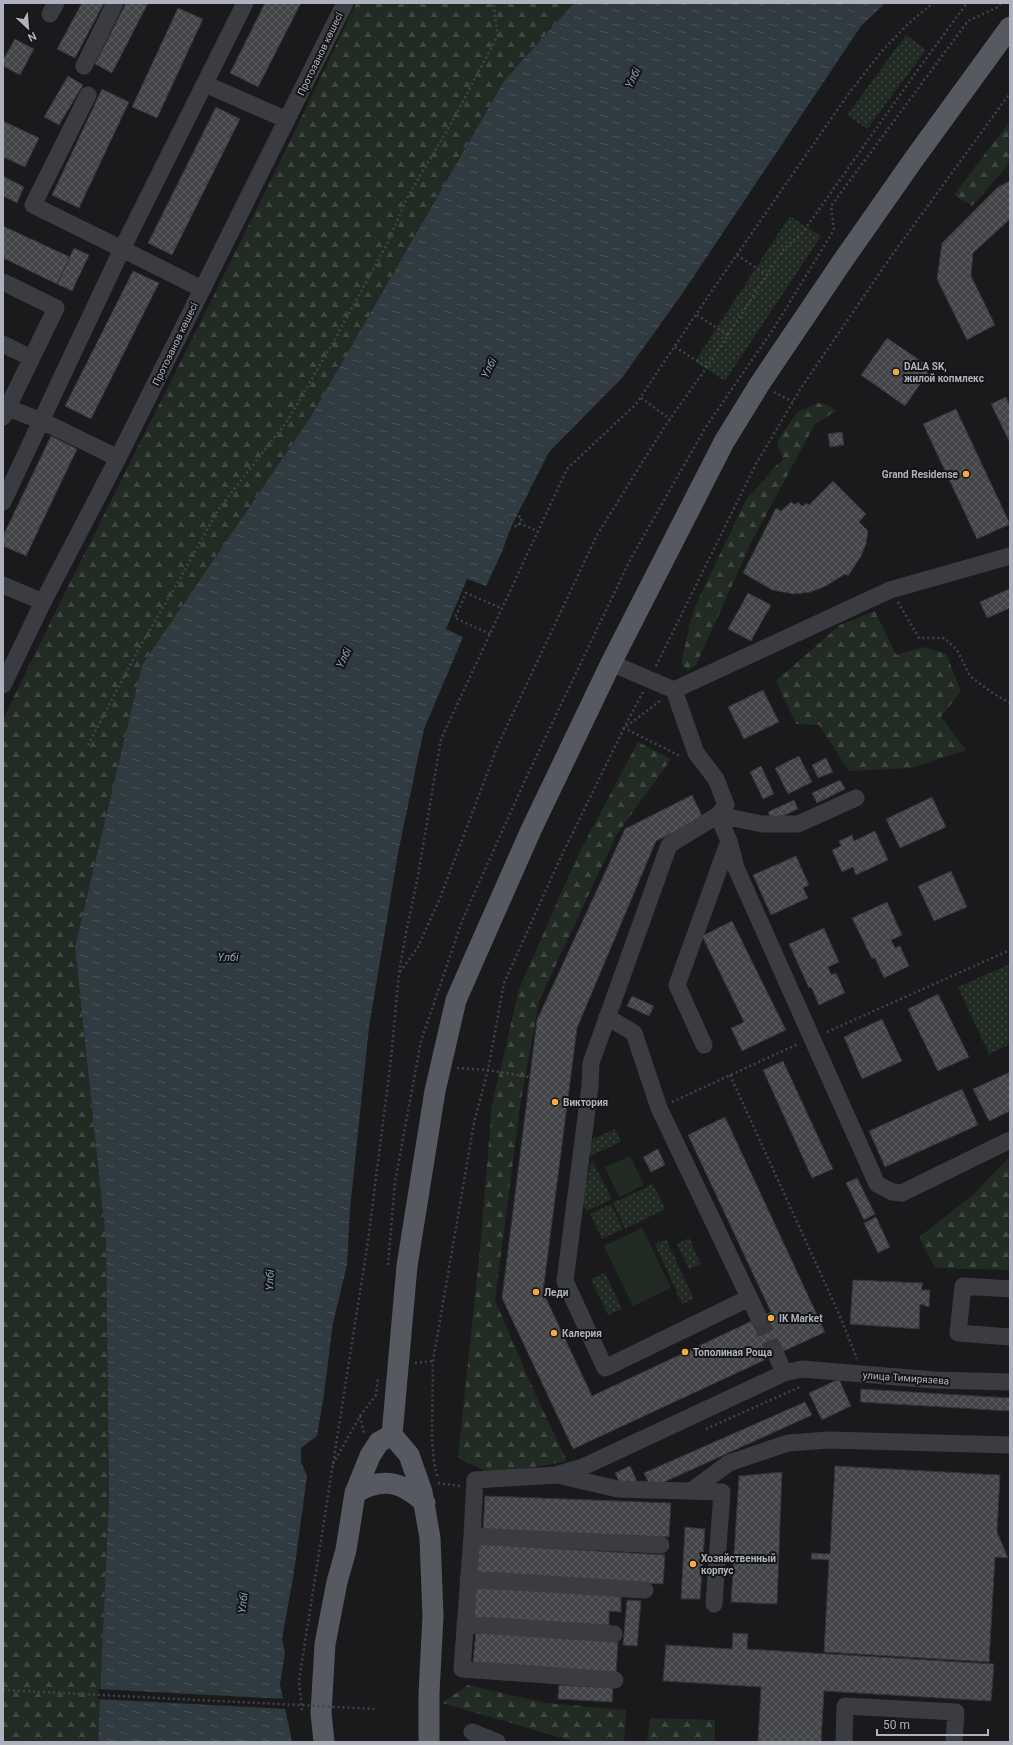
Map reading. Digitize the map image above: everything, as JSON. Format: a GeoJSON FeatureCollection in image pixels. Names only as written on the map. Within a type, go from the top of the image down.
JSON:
{"type":"FeatureCollection","features":[{"type":"Feature","properties":{"kind":"main road"},"geometry":{"type":"LineString","coordinates":[[429,1742],[429,1693],[433,1616],[430,1538],[425,1503],[409,1455],[392,1434],[407,1266],[435,1090],[456,1000],[531,830],[611,663],[724,442],[759,385],[914,159],[1010,27]]}},
{"type":"Feature","properties":{"kind":"main road"},"geometry":{"type":"LineString","coordinates":[[324,1742],[321,1713],[325,1644],[337,1582],[346,1550],[355,1493],[370,1456],[378,1442],[392,1434]]}},
{"type":"Feature","properties":{"kind":"main road"},"geometry":{"type":"LineString","coordinates":[[355,1493],[378,1483],[391,1483],[403,1486],[425,1503]]}},
{"type":"Feature","properties":{"kind":"street"},"geometry":{"type":"LineString","coordinates":[[84,66],[115,3]]}},
{"type":"Feature","properties":{"kind":"street"},"geometry":{"type":"LineString","coordinates":[[3,502],[122,249],[245,3]]}},
{"type":"Feature","properties":{"kind":"street"},"geometry":{"type":"LineString","coordinates":[[325,44],[327,26],[334,3]]}},
{"type":"Feature","properties":{"kind":"street","name":"Протозанов көшесі"},"geometry":{"type":"LineString","coordinates":[[3,685],[43,602],[118,458],[345,3]]}},
{"type":"Feature","properties":{"kind":"street"},"geometry":{"type":"LineString","coordinates":[[204,84],[287,120]]}},
{"type":"Feature","properties":{"kind":"street"},"geometry":{"type":"LineString","coordinates":[[88,95],[33,205],[202,289]]}},
{"type":"Feature","properties":{"kind":"street"},"geometry":{"type":"LineString","coordinates":[[3,282],[56,308],[5,412],[42,421],[118,458]]}},
{"type":"Feature","properties":{"kind":"street"},"geometry":{"type":"LineString","coordinates":[[3,344],[31,358]]}},
{"type":"Feature","properties":{"kind":"street"},"geometry":{"type":"LineString","coordinates":[[674,690],[890,590],[1010,556]]}},
{"type":"Feature","properties":{"kind":"street"},"geometry":{"type":"LineString","coordinates":[[3,585],[43,602]]}},
{"type":"Feature","properties":{"kind":"street"},"geometry":{"type":"LineString","coordinates":[[611,663],[674,690],[696,753],[716,778],[726,805],[718,815],[669,844],[607,1016],[591,1064],[590,1086],[565,1281],[605,1368],[749,1298]]}},
{"type":"Feature","properties":{"kind":"street"},"geometry":{"type":"LineString","coordinates":[[718,815],[762,824],[798,824],[856,798]]}},
{"type":"Feature","properties":{"kind":"street"},"geometry":{"type":"LineString","coordinates":[[718,815],[729,841],[736,868],[877,1184],[892,1192],[902,1192],[1010,1140]]}},
{"type":"Feature","properties":{"kind":"street"},"geometry":{"type":"LineString","coordinates":[[704,1045],[677,985],[729,841]]}},
{"type":"Feature","properties":{"kind":"street"},"geometry":{"type":"LineString","coordinates":[[607,1016],[634,1033],[659,1108],[759,1318]]}},
{"type":"Feature","properties":{"kind":"street"},"geometry":{"type":"LineString","coordinates":[[1010,1289],[963,1286],[958,1333],[1010,1337]]}},
{"type":"Feature","properties":{"kind":"street"},"geometry":{"type":"LineString","coordinates":[[776,1354],[784,1373]]}},
{"type":"Feature","properties":{"kind":"street","name":"улица Тимирязева"},"geometry":{"type":"LineString","coordinates":[[556,1475],[583,1467],[784,1373],[802,1369],[934,1380],[1010,1382]]}},
{"type":"Feature","properties":{"kind":"street"},"geometry":{"type":"LineString","coordinates":[[691,1491],[729,1463],[788,1443],[829,1440],[1010,1445]]}},
{"type":"Feature","properties":{"kind":"street"},"geometry":{"type":"LineString","coordinates":[[615,1680],[462,1669],[476,1480],[556,1475],[618,1490],[722,1492],[714,1604]]}},
{"type":"Feature","properties":{"kind":"street"},"geometry":{"type":"LineString","coordinates":[[472,1536],[661,1546]]}},
{"type":"Feature","properties":{"kind":"street"},"geometry":{"type":"LineString","coordinates":[[468,1579],[645,1590]]}},
{"type":"Feature","properties":{"kind":"street"},"geometry":{"type":"LineString","coordinates":[[465,1624],[614,1634]]}},
{"type":"Feature","properties":{"kind":"street"},"geometry":{"type":"LineString","coordinates":[[844,1742],[845,1706],[956,1712],[954,1742]]}},
{"type":"Feature","properties":{"kind":"street"},"geometry":{"type":"LineString","coordinates":[[472,1732],[497,1742]]}},
{"type":"Feature","properties":{"kind":"path"},"geometry":{"type":"LineString","coordinates":[[88,745],[138,650],[218,510],[288,420],[335,340],[387,244],[407,198],[452,122],[498,35],[493,3]]}},
{"type":"Feature","properties":{"kind":"path"},"geometry":{"type":"LineString","coordinates":[[299,1680],[331,1466],[368,1241],[391,1059],[399,972],[418,876],[441,739],[567,469],[641,398],[737,255],[849,93],[882,51],[909,23],[933,3]]}},
{"type":"Feature","properties":{"kind":"path"},"geometry":{"type":"LineString","coordinates":[[399,972],[418,947],[440,898],[498,745],[597,535],[670,419],[784,250],[803,232],[917,70],[967,3]]}},
{"type":"Feature","properties":{"kind":"path"},"geometry":{"type":"LineString","coordinates":[[434,1462],[432,1438],[433,1361],[474,1123],[488,1070],[504,983],[561,857],[756,464],[799,393],[890,258],[1010,93]]}},
{"type":"Feature","properties":{"kind":"path"},"geometry":{"type":"LineString","coordinates":[[737,255],[767,275]]}},
{"type":"Feature","properties":{"kind":"path"},"geometry":{"type":"LineString","coordinates":[[697,315],[728,335]]}},
{"type":"Feature","properties":{"kind":"path"},"geometry":{"type":"LineString","coordinates":[[675,347],[707,366]]}},
{"type":"Feature","properties":{"kind":"path"},"geometry":{"type":"LineString","coordinates":[[641,398],[670,419]]}},
{"type":"Feature","properties":{"kind":"path"},"geometry":{"type":"LineString","coordinates":[[514,514],[522,518],[519,523],[517,527],[509,523],[506,516],[514,514]]}},
{"type":"Feature","properties":{"kind":"path"},"geometry":{"type":"LineString","coordinates":[[519,523],[537,531]]}},
{"type":"Feature","properties":{"kind":"path"},"geometry":{"type":"LineString","coordinates":[[890,590],[919,638],[944,638],[957,650],[970,676],[994,694],[1010,703]]}},
{"type":"Feature","properties":{"kind":"path"},"geometry":{"type":"LineString","coordinates":[[490,634],[454,618],[466,593],[501,608]]}},
{"type":"Feature","properties":{"kind":"path"},"geometry":{"type":"LineString","coordinates":[[624,728],[674,690]]}},
{"type":"Feature","properties":{"kind":"path"},"geometry":{"type":"LineString","coordinates":[[624,728],[684,759]]}},
{"type":"Feature","properties":{"kind":"path"},"geometry":{"type":"LineString","coordinates":[[659,1108],[1010,950]]}},
{"type":"Feature","properties":{"kind":"path"},"geometry":{"type":"LineString","coordinates":[[417,1062],[440,1066],[488,1070],[530,1077]]}},
{"type":"Feature","properties":{"kind":"path"},"geometry":{"type":"LineString","coordinates":[[730,1075],[840,1316],[863,1375]]}},
{"type":"Feature","properties":{"kind":"path"},"geometry":{"type":"LineString","coordinates":[[331,1466],[360,1416],[376,1395],[378,1372]]}},
{"type":"Feature","properties":{"kind":"path"},"geometry":{"type":"LineString","coordinates":[[3,1690],[376,1709]]}},
{"type":"Feature","properties":{"kind":"path"},"geometry":{"type":"LineString","coordinates":[[336,1710],[337,1703]]}},
{"type":"Feature","properties":{"kind":"green space"},"geometry":{"type":"Polygon","coordinates":[[[356,3],[574,3],[504,81],[310,418],[142,665],[75,947],[106,1242],[109,1497],[98,1742],[3,1742],[3,719],[269,183],[356,3]]]}},
{"type":"Feature","properties":{"kind":"green space"},"geometry":{"type":"Polygon","coordinates":[[[906,35],[926,50],[867,129],[847,115],[906,35]]]}},
{"type":"Feature","properties":{"kind":"green space"},"geometry":{"type":"Polygon","coordinates":[[[1010,121],[1010,163],[972,206],[954,195],[1010,121]]]}},
{"type":"Feature","properties":{"kind":"green space"},"geometry":{"type":"Polygon","coordinates":[[[790,216],[821,236],[725,381],[695,361],[790,216]]]}},
{"type":"Feature","properties":{"kind":"green space"},"geometry":{"type":"Polygon","coordinates":[[[818,403],[829,405],[836,411],[815,424],[751,543],[696,665],[688,670],[681,664],[696,604],[747,498],[773,468],[783,460],[777,442],[797,412],[818,403]]]}},
{"type":"Feature","properties":{"kind":"green space"},"geometry":{"type":"Polygon","coordinates":[[[875,611],[896,655],[924,647],[946,654],[961,691],[941,717],[966,750],[912,768],[849,771],[819,725],[796,724],[776,681],[840,625],[875,611]]]}},
{"type":"Feature","properties":{"kind":"green space"},"geometry":{"type":"Polygon","coordinates":[[[638,742],[671,759],[617,834],[539,1001],[521,1100],[495,1300],[533,1389],[567,1461],[493,1475],[458,1458],[480,1249],[492,1105],[519,989],[578,855],[638,742]]]}},
{"type":"Feature","properties":{"kind":"green space"},"geometry":{"type":"Polygon","coordinates":[[[1010,964],[1010,1044],[989,1054],[958,987],[1010,964]]]}},
{"type":"Feature","properties":{"kind":"green space"},"geometry":{"type":"Polygon","coordinates":[[[615,1129],[621,1142],[590,1156],[584,1143],[615,1129]]]}},
{"type":"Feature","properties":{"kind":"green space"},"geometry":{"type":"Polygon","coordinates":[[[630,1156],[644,1185],[619,1197],[605,1167],[630,1156]]]}},
{"type":"Feature","properties":{"kind":"green space"},"geometry":{"type":"Polygon","coordinates":[[[1010,1156],[1010,1270],[935,1268],[919,1237],[973,1195],[1010,1156]]]}},
{"type":"Feature","properties":{"kind":"green space"},"geometry":{"type":"Polygon","coordinates":[[[592,1160],[612,1199],[587,1211],[581,1200],[592,1160]]]}},
{"type":"Feature","properties":{"kind":"green space"},"geometry":{"type":"Polygon","coordinates":[[[653,1184],[665,1209],[625,1229],[613,1203],[653,1184]]]}},
{"type":"Feature","properties":{"kind":"green space"},"geometry":{"type":"Polygon","coordinates":[[[611,1204],[623,1229],[602,1239],[590,1214],[611,1204]]]}},
{"type":"Feature","properties":{"kind":"green space"},"geometry":{"type":"Polygon","coordinates":[[[642,1228],[671,1288],[633,1306],[604,1246],[642,1228]]]}},
{"type":"Feature","properties":{"kind":"green space"},"geometry":{"type":"Polygon","coordinates":[[[689,1238],[701,1264],[689,1269],[677,1244],[689,1238]]]}},
{"type":"Feature","properties":{"kind":"green space"},"geometry":{"type":"Polygon","coordinates":[[[666,1239],[694,1299],[682,1304],[655,1244],[666,1239]]]}},
{"type":"Feature","properties":{"kind":"green space"},"geometry":{"type":"Polygon","coordinates":[[[605,1273],[622,1309],[608,1315],[591,1279],[605,1273]]]}},
{"type":"Feature","properties":{"kind":"green space"},"geometry":{"type":"Polygon","coordinates":[[[468,1685],[546,1703],[626,1710],[624,1742],[576,1742],[442,1703],[468,1685]]]}},
{"type":"Feature","properties":{"kind":"green space"},"geometry":{"type":"Polygon","coordinates":[[[650,1718],[715,1720],[715,1742],[647,1742],[650,1718]]]}},
{"type":"Feature","properties":{"kind":"water","name":"Үлбі"},"geometry":{"type":"Polygon","coordinates":[[[574,3],[885,3],[861,26],[684,291],[622,378],[549,452],[511,527],[502,552],[486,586],[467,579],[446,629],[463,637],[424,729],[398,853],[369,1027],[350,1209],[347,1265],[333,1323],[317,1436],[301,1448],[301,1462],[307,1476],[294,1572],[282,1639],[285,1652],[280,1684],[292,1742],[98,1742],[109,1497],[106,1242],[75,947],[142,665],[310,418],[504,81],[574,3]]]}},
{"type":"Feature","properties":{"kind":"pier"},"geometry":{"type":"Polygon","coordinates":[[[98,1689],[285,1699],[287,1709],[97,1699],[98,1689]]]}},
{"type":"Feature","properties":{"kind":"building"},"geometry":{"type":"Polygon","coordinates":[[[82,3],[104,3],[75,58],[57,49],[82,3]]]}},
{"type":"Feature","properties":{"kind":"building"},"geometry":{"type":"Polygon","coordinates":[[[126,3],[148,3],[112,73],[95,64],[126,3]]]}},
{"type":"Feature","properties":{"kind":"building"},"geometry":{"type":"Polygon","coordinates":[[[265,3],[301,3],[258,87],[230,73],[265,3]]]}},
{"type":"Feature","properties":{"kind":"building"},"geometry":{"type":"Polygon","coordinates":[[[178,8],[203,19],[157,118],[132,107],[178,8]]]}},
{"type":"Feature","properties":{"kind":"building"},"geometry":{"type":"Polygon","coordinates":[[[15,39],[34,49],[20,75],[3,66],[3,60],[15,39]]]}},
{"type":"Feature","properties":{"kind":"building"},"geometry":{"type":"Polygon","coordinates":[[[68,76],[83,85],[59,125],[44,117],[68,76]]]}},
{"type":"Feature","properties":{"kind":"building"},"geometry":{"type":"Polygon","coordinates":[[[102,89],[129,102],[79,208],[52,195],[102,89]]]}},
{"type":"Feature","properties":{"kind":"building"},"geometry":{"type":"Polygon","coordinates":[[[216,107],[240,119],[172,255],[148,243],[216,107]]]}},
{"type":"Feature","properties":{"kind":"building"},"geometry":{"type":"Polygon","coordinates":[[[3,121],[39,138],[25,167],[3,157],[3,121]]]}},
{"type":"Feature","properties":{"kind":"building"},"geometry":{"type":"Polygon","coordinates":[[[3,176],[24,187],[17,203],[3,196],[3,176]]]}},
{"type":"Feature","properties":{"kind":"building"},"geometry":{"type":"Polygon","coordinates":[[[1010,181],[1010,219],[973,253],[971,276],[995,325],[967,340],[937,279],[942,243],[998,187],[1010,181]]]}},
{"type":"Feature","properties":{"kind":"building"},"geometry":{"type":"Polygon","coordinates":[[[3,226],[70,257],[57,284],[3,258],[3,226]]]}},
{"type":"Feature","properties":{"kind":"building"},"geometry":{"type":"Polygon","coordinates":[[[74,248],[89,255],[72,291],[57,284],[74,248]]]}},
{"type":"Feature","properties":{"kind":"building"},"geometry":{"type":"Polygon","coordinates":[[[133,271],[159,283],[91,419],[65,406],[133,271]]]}},
{"type":"Feature","properties":{"kind":"building","name":"DALA SK, жилой копмлекс"},"geometry":{"type":"Polygon","coordinates":[[[887,338],[931,368],[905,406],[861,375],[887,338]]]}},
{"type":"Feature","properties":{"kind":"building"},"geometry":{"type":"Polygon","coordinates":[[[1006,397],[1010,406],[1010,443],[991,404],[1006,397]]]}},
{"type":"Feature","properties":{"kind":"building","name":"Grand Residense"},"geometry":{"type":"Polygon","coordinates":[[[956,409],[1010,524],[977,539],[923,424],[956,409]]]}},
{"type":"Feature","properties":{"kind":"building"},"geometry":{"type":"Polygon","coordinates":[[[842,432],[844,445],[830,447],[828,434],[842,432]]]}},
{"type":"Feature","properties":{"kind":"building"},"geometry":{"type":"Polygon","coordinates":[[[51,436],[77,449],[26,556],[3,546],[3,536],[51,436]]]}},
{"type":"Feature","properties":{"kind":"building"},"geometry":{"type":"Polygon","coordinates":[[[833,481],[866,514],[859,522],[868,531],[866,544],[861,556],[848,576],[845,574],[826,586],[811,592],[794,594],[772,590],[743,573],[776,508],[781,511],[791,502],[795,505],[798,502],[802,506],[806,503],[809,505],[833,481]]]}},
{"type":"Feature","properties":{"kind":"building"},"geometry":{"type":"Polygon","coordinates":[[[1009,589],[1010,608],[987,618],[980,602],[1009,589]]]}},
{"type":"Feature","properties":{"kind":"building"},"geometry":{"type":"Polygon","coordinates":[[[748,593],[771,605],[751,641],[728,629],[748,593]]]}},
{"type":"Feature","properties":{"kind":"building"},"geometry":{"type":"Polygon","coordinates":[[[763,690],[779,722],[744,739],[728,707],[763,690]]]}},
{"type":"Feature","properties":{"kind":"building"},"geometry":{"type":"Polygon","coordinates":[[[799,756],[812,782],[788,794],[775,768],[799,756]]]}},
{"type":"Feature","properties":{"kind":"building"},"geometry":{"type":"Polygon","coordinates":[[[826,758],[833,772],[818,778],[812,765],[826,758]]]}},
{"type":"Feature","properties":{"kind":"building"},"geometry":{"type":"Polygon","coordinates":[[[761,766],[774,794],[763,799],[750,772],[761,766]]]}},
{"type":"Feature","properties":{"kind":"building"},"geometry":{"type":"Polygon","coordinates":[[[840,780],[845,789],[817,803],[812,793],[840,780]]]}},
{"type":"Feature","properties":{"kind":"building"},"geometry":{"type":"Polygon","coordinates":[[[692,795],[703,818],[656,841],[577,1028],[543,1292],[592,1396],[771,1312],[688,1135],[725,1117],[825,1332],[573,1449],[502,1298],[537,1020],[625,829],[692,795]]]}},
{"type":"Feature","properties":{"kind":"building"},"geometry":{"type":"Polygon","coordinates":[[[932,797],[946,827],[900,848],[886,819],[932,797]]]}},
{"type":"Feature","properties":{"kind":"building"},"geometry":{"type":"Polygon","coordinates":[[[794,800],[798,809],[772,821],[768,812],[794,800]]]}},
{"type":"Feature","properties":{"kind":"building"},"geometry":{"type":"Polygon","coordinates":[[[875,831],[888,860],[856,875],[853,867],[842,872],[832,850],[841,846],[839,841],[852,835],[854,841],[875,831]]]}},
{"type":"Feature","properties":{"kind":"building"},"geometry":{"type":"Polygon","coordinates":[[[796,856],[809,885],[803,888],[808,898],[771,915],[753,875],[796,856]]]}},
{"type":"Feature","properties":{"kind":"building"},"geometry":{"type":"Polygon","coordinates":[[[951,871],[967,907],[934,921],[918,886],[951,871]]]}},
{"type":"Feature","properties":{"kind":"building"},"geometry":{"type":"Polygon","coordinates":[[[887,902],[902,935],[891,940],[895,948],[900,946],[909,966],[884,978],[875,958],[872,959],[852,918],[887,902]]]}},
{"type":"Feature","properties":{"kind":"building"},"geometry":{"type":"Polygon","coordinates":[[[732,921],[786,1030],[742,1051],[731,1028],[744,1022],[702,936],[732,921]]]}},
{"type":"Feature","properties":{"kind":"building"},"geometry":{"type":"Polygon","coordinates":[[[824,928],[839,962],[828,967],[831,975],[836,973],[845,993],[819,1005],[811,987],[809,988],[789,944],[824,928]]]}},
{"type":"Feature","properties":{"kind":"building"},"geometry":{"type":"Polygon","coordinates":[[[938,994],[969,1057],[938,1071],[908,1009],[938,994]]]}},
{"type":"Feature","properties":{"kind":"building"},"geometry":{"type":"Polygon","coordinates":[[[632,996],[654,1006],[649,1016],[627,1006],[632,996]]]}},
{"type":"Feature","properties":{"kind":"building"},"geometry":{"type":"Polygon","coordinates":[[[882,1019],[902,1061],[862,1079],[844,1037],[882,1019]]]}},
{"type":"Feature","properties":{"kind":"building"},"geometry":{"type":"Polygon","coordinates":[[[783,1061],[833,1169],[812,1178],[763,1070],[783,1061]]]}},
{"type":"Feature","properties":{"kind":"building"},"geometry":{"type":"Polygon","coordinates":[[[1010,1072],[1010,1111],[989,1121],[973,1089],[1010,1072]]]}},
{"type":"Feature","properties":{"kind":"building"},"geometry":{"type":"Polygon","coordinates":[[[962,1089],[978,1125],[885,1167],[869,1131],[962,1089]]]}},
{"type":"Feature","properties":{"kind":"building"},"geometry":{"type":"Polygon","coordinates":[[[658,1149],[665,1165],[651,1172],[643,1157],[658,1149]]]}},
{"type":"Feature","properties":{"kind":"building"},"geometry":{"type":"Polygon","coordinates":[[[857,1178],[875,1214],[864,1220],[846,1183],[857,1178]]]}},
{"type":"Feature","properties":{"kind":"building"},"geometry":{"type":"Polygon","coordinates":[[[876,1217],[890,1247],[878,1253],[864,1223],[876,1217]]]}},
{"type":"Feature","properties":{"kind":"building"},"geometry":{"type":"Polygon","coordinates":[[[853,1280],[923,1283],[921,1290],[930,1290],[929,1307],[920,1304],[919,1329],[850,1324],[853,1280]]]}},
{"type":"Feature","properties":{"kind":"building"},"geometry":{"type":"Polygon","coordinates":[[[839,1379],[851,1406],[822,1420],[809,1393],[839,1379]]]}},
{"type":"Feature","properties":{"kind":"building"},"geometry":{"type":"Polygon","coordinates":[[[861,1389],[1010,1398],[1010,1411],[860,1402],[861,1389]]]}},
{"type":"Feature","properties":{"kind":"building"},"geometry":{"type":"Polygon","coordinates":[[[805,1402],[812,1415],[651,1488],[644,1473],[805,1402]]]}},
{"type":"Feature","properties":{"kind":"building"},"geometry":{"type":"Polygon","coordinates":[[[630,1466],[637,1481],[622,1488],[615,1473],[630,1466]]]}},
{"type":"Feature","properties":{"kind":"building"},"geometry":{"type":"Polygon","coordinates":[[[835,1466],[1000,1475],[997,1532],[1008,1558],[995,1557],[989,1662],[824,1652],[829,1560],[811,1559],[812,1553],[830,1554],[835,1466]]]}},
{"type":"Feature","properties":{"kind":"building"},"geometry":{"type":"Polygon","coordinates":[[[782,1472],[777,1604],[731,1602],[739,1476],[782,1472]]]}},
{"type":"Feature","properties":{"kind":"building"},"geometry":{"type":"Polygon","coordinates":[[[485,1496],[671,1503],[669,1537],[483,1530],[485,1496]]]}},
{"type":"Feature","properties":{"kind":"building","name":"Хозяйственный корпус"},"geometry":{"type":"Polygon","coordinates":[[[685,1527],[705,1529],[700,1599],[681,1599],[685,1527]]]}},
{"type":"Feature","properties":{"kind":"building"},"geometry":{"type":"Polygon","coordinates":[[[478,1544],[665,1555],[663,1584],[476,1572],[478,1544]]]}},
{"type":"Feature","properties":{"kind":"building"},"geometry":{"type":"Polygon","coordinates":[[[476,1588],[621,1595],[621,1612],[609,1611],[609,1625],[474,1618],[476,1588]]]}},
{"type":"Feature","properties":{"kind":"building"},"geometry":{"type":"Polygon","coordinates":[[[627,1600],[641,1601],[637,1646],[623,1645],[627,1600]]]}},
{"type":"Feature","properties":{"kind":"building"},"geometry":{"type":"Polygon","coordinates":[[[476,1631],[618,1642],[616,1673],[473,1662],[476,1631]]]}},
{"type":"Feature","properties":{"kind":"building"},"geometry":{"type":"Polygon","coordinates":[[[733,1633],[748,1634],[747,1649],[994,1664],[991,1701],[824,1691],[821,1742],[758,1742],[761,1687],[663,1681],[666,1645],[732,1649],[733,1633]]]}},
{"type":"Feature","properties":{"kind":"building"},"geometry":{"type":"Polygon","coordinates":[[[559,1685],[613,1688],[612,1702],[558,1699],[559,1685]]]}},
{"type":"Feature","properties":{"kind":"tunnel"},"geometry":{"type":"LineString","coordinates":[[759,1318],[776,1354]]}},
{"type":"Feature","properties":{"kind":"place","name":"DALA SK, жилой копмлекс"},"geometry":{"type":"Point","coordinates":[896,372]}},
{"type":"Feature","properties":{"kind":"place","name":"Grand Residense"},"geometry":{"type":"Point","coordinates":[966,474]}},
{"type":"Feature","properties":{"kind":"place","name":"Виктория"},"geometry":{"type":"Point","coordinates":[555,1102]}},
{"type":"Feature","properties":{"kind":"place","name":"Леди"},"geometry":{"type":"Point","coordinates":[536,1292]}},
{"type":"Feature","properties":{"kind":"place","name":"IK Market"},"geometry":{"type":"Point","coordinates":[771,1318]}},
{"type":"Feature","properties":{"kind":"place","name":"Калерия"},"geometry":{"type":"Point","coordinates":[554,1333]}},
{"type":"Feature","properties":{"kind":"place","name":"Тополиная Роща"},"geometry":{"type":"Point","coordinates":[685,1352]}},
{"type":"Feature","properties":{"kind":"place","name":"Хозяйственный корпус"},"geometry":{"type":"Point","coordinates":[693,1564]}}]}
